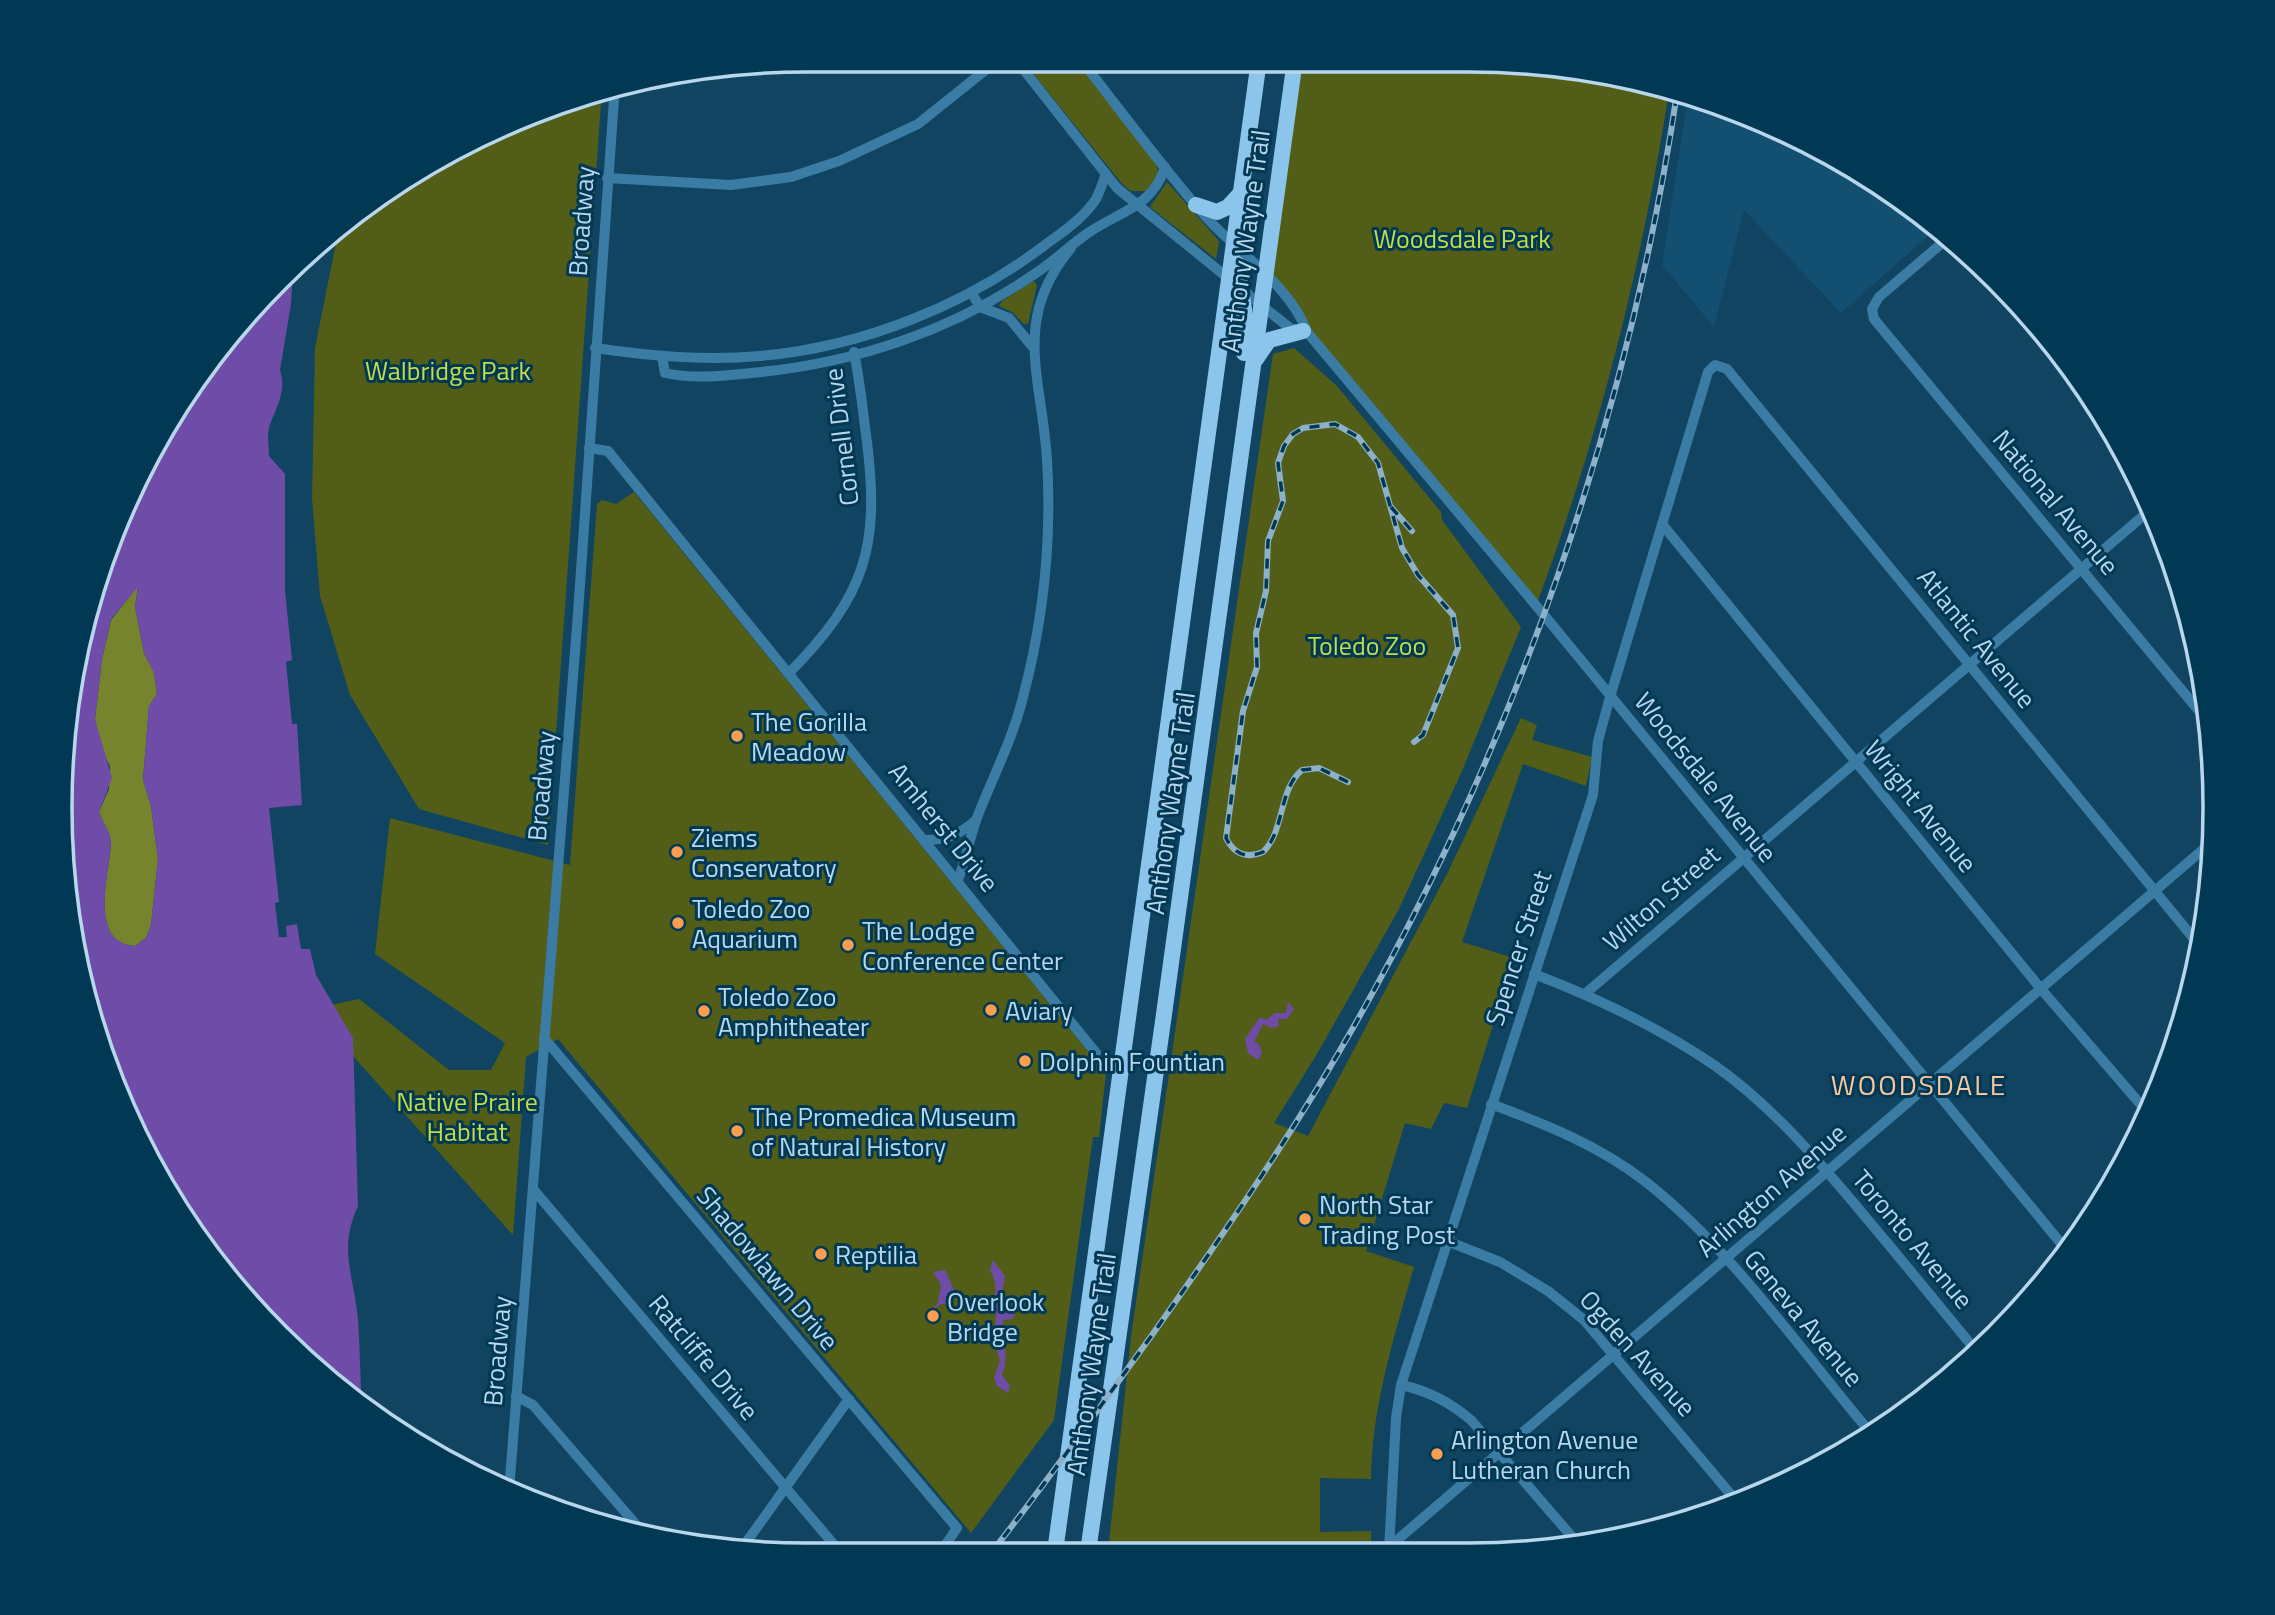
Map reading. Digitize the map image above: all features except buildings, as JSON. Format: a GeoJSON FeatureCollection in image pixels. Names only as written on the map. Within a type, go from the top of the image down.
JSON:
{"type":"FeatureCollection","features":[{"type":"Feature","properties":{"kind":"highway","name":"Anthony Wayne Trail"},"geometry":{"type":"LineString","coordinates":[[1056,1543],[1235,284],[1234,245],[1257,72]]}},
{"type":"Feature","properties":{"kind":"highway","name":"Anthony Wayne Trail"},"geometry":{"type":"LineString","coordinates":[[1089,1543],[1129,1278],[1259,304],[1266,276],[1293,72]]}},
{"type":"Feature","properties":{"kind":"highway"},"geometry":{"type":"LineString","coordinates":[[1196,205],[1217,212],[1228,207],[1241,193]]}},
{"type":"Feature","properties":{"kind":"highway"},"geometry":{"type":"LineString","coordinates":[[1235,284],[1245,347],[1235,417],[1239,465]]}},
{"type":"Feature","properties":{"kind":"highway"},"geometry":{"type":"LineString","coordinates":[[1252,368],[1269,340],[1305,332]]}},
{"type":"Feature","properties":{"kind":"street"},"geometry":{"type":"LineString","coordinates":[[607,178],[731,185],[791,177],[839,162],[918,124],[983,72]]}},
{"type":"Feature","properties":{"kind":"street","name":"Woodsdale Avenue"},"geometry":{"type":"LineString","coordinates":[[1025,72],[1106,174],[1138,206],[1290,328],[1305,332]]}},
{"type":"Feature","properties":{"kind":"street","name":"Woodsdale Avenue"},"geometry":{"type":"LineString","coordinates":[[1090,72],[1196,205],[1266,276],[1301,317],[1305,332],[1611,697],[2060,1242]]}},
{"type":"Feature","properties":{"kind":"street","name":"Broadway"},"geometry":{"type":"LineString","coordinates":[[510,1480],[614,98]]}},
{"type":"Feature","properties":{"kind":"street"},"geometry":{"type":"LineString","coordinates":[[662,358],[665,373],[702,376],[795,369],[855,356],[931,330],[979,307],[1033,275],[1107,222],[1138,206],[1161,182],[1165,167]]}},
{"type":"Feature","properties":{"kind":"street"},"geometry":{"type":"LineString","coordinates":[[595,348],[662,358],[761,356],[851,339],[923,314],[971,292],[1024,261],[1066,229],[1096,198],[1106,174]]}},
{"type":"Feature","properties":{"kind":"street"},"geometry":{"type":"LineString","coordinates":[[1066,229],[1073,246]]}},
{"type":"Feature","properties":{"kind":"street","name":"National Avenue"},"geometry":{"type":"LineString","coordinates":[[1941,244],[1879,297],[1872,309],[1874,319],[2196,706]]}},
{"type":"Feature","properties":{"kind":"street"},"geometry":{"type":"LineString","coordinates":[[958,880],[977,819],[1022,704],[1043,603],[1047,460],[1034,348],[1035,317],[1049,275],[1073,246]]}},
{"type":"Feature","properties":{"kind":"street"},"geometry":{"type":"LineString","coordinates":[[971,292],[979,307],[1009,318],[1027,336],[1034,348]]}},
{"type":"Feature","properties":{"kind":"street","name":"Cornell Drive"},"geometry":{"type":"LineString","coordinates":[[789,673],[821,640],[846,602],[863,565],[872,529],[873,493],[851,339]]}},
{"type":"Feature","properties":{"kind":"street","name":"Spencer Street"},"geometry":{"type":"LineString","coordinates":[[1390,1543],[1394,1439],[1401,1385],[1593,795],[1598,741],[1709,372],[1715,365]]}},
{"type":"Feature","properties":{"kind":"street","name":"Atlantic Avenue"},"geometry":{"type":"LineString","coordinates":[[1715,365],[1727,369],[2192,936]]}},
{"type":"Feature","properties":{"kind":"street","name":"Amherst Drive"},"geometry":{"type":"LineString","coordinates":[[589,448],[608,451],[1096,1052]]}},
{"type":"Feature","properties":{"kind":"street","name":"Wilton Street"},"geometry":{"type":"LineString","coordinates":[[1586,993],[2143,516]]}},
{"type":"Feature","properties":{"kind":"street","name":"Wright Avenue"},"geometry":{"type":"LineString","coordinates":[[1662,524],[2041,989],[2140,1104]]}},
{"type":"Feature","properties":{"kind":"street"},"geometry":{"type":"LineString","coordinates":[[925,840],[939,840],[959,834],[977,819]]}},
{"type":"Feature","properties":{"kind":"street","name":"Arlington Avenue"},"geometry":{"type":"LineString","coordinates":[[1397,1543],[2202,850]]}},
{"type":"Feature","properties":{"kind":"street","name":"Toronto Avenue"},"geometry":{"type":"LineString","coordinates":[[1534,974],[1586,993],[1662,1032],[1716,1067],[1784,1124],[1828,1172],[1971,1344]]}},
{"type":"Feature","properties":{"kind":"street","name":"Shadowlawn Drive"},"geometry":{"type":"LineString","coordinates":[[544,1038],[957,1528],[947,1543]]}},
{"type":"Feature","properties":{"kind":"street","name":"Geneva Avenue"},"geometry":{"type":"LineString","coordinates":[[1491,1104],[1545,1124],[1598,1150],[1684,1215],[1725,1259],[1864,1426]]}},
{"type":"Feature","properties":{"kind":"street","name":"Ratcliffe Drive"},"geometry":{"type":"LineString","coordinates":[[533,1189],[832,1543]]}},
{"type":"Feature","properties":{"kind":"street","name":"Ogden Avenue"},"geometry":{"type":"LineString","coordinates":[[1447,1241],[1500,1262],[1548,1291],[1584,1320],[1731,1494]]}},
{"type":"Feature","properties":{"kind":"street"},"geometry":{"type":"LineString","coordinates":[[1401,1385],[1426,1391],[1450,1404],[1501,1451],[1571,1536]]}},
{"type":"Feature","properties":{"kind":"street"},"geometry":{"type":"LineString","coordinates":[[516,1396],[533,1405],[634,1522]]}},
{"type":"Feature","properties":{"kind":"street"},"geometry":{"type":"LineString","coordinates":[[747,1541],[849,1399]]}},
{"type":"Feature","properties":{"kind":"shaded area"},"geometry":{"type":"Polygon","coordinates":[[[1687,106],[1749,128],[1835,170],[1929,235],[1841,313],[1744,210],[1714,327],[1662,265],[1687,106]]]}},
{"type":"Feature","properties":{"kind":"shaded area"},"geometry":{"type":"Polygon","coordinates":[[[292,282],[280,370],[281,393],[268,438],[269,456],[285,474],[285,590],[292,660],[286,662],[292,724],[297,724],[302,805],[269,808],[279,902],[275,903],[279,937],[287,937],[286,926],[297,924],[301,949],[310,949],[316,975],[353,1038],[358,1206],[352,1221],[348,1249],[358,1319],[361,1392],[322,1361],[254,1293],[196,1216],[170,1175],[128,1089],[97,998],[78,904],[73,856],[73,759],[78,711],[97,617],[128,526],[170,440],[196,399],[254,322],[292,282]],[[138,587],[111,619],[102,659],[95,719],[112,778],[99,812],[111,843],[105,887],[106,919],[111,933],[120,942],[135,946],[146,938],[151,925],[158,859],[151,806],[143,780],[149,706],[157,694],[154,673],[144,653],[135,607],[138,587]]]}},
{"type":"Feature","properties":{"kind":"shaded area"},"geometry":{"type":"Polygon","coordinates":[[[1288,1002],[1294,1009],[1287,1019],[1278,1019],[1279,1026],[1272,1028],[1263,1024],[1254,1042],[1258,1043],[1262,1053],[1258,1060],[1248,1053],[1245,1039],[1260,1017],[1266,1020],[1275,1013],[1286,1013],[1288,1002]]]}},
{"type":"Feature","properties":{"kind":"shaded area"},"geometry":{"type":"Polygon","coordinates":[[[993,1260],[1005,1276],[1000,1305],[1016,1312],[1012,1319],[1003,1320],[1005,1360],[1002,1375],[1010,1386],[1008,1393],[997,1386],[994,1378],[1000,1360],[995,1345],[996,1314],[992,1306],[995,1283],[990,1270],[993,1260]]]}},
{"type":"Feature","properties":{"kind":"shaded area"},"geometry":{"type":"Polygon","coordinates":[[[945,1270],[955,1292],[949,1304],[941,1304],[928,1314],[938,1303],[941,1285],[933,1272],[945,1270]]]}},
{"type":"Feature","properties":{"kind":"green space"},"geometry":{"type":"Polygon","coordinates":[[[1032,72],[1085,72],[1157,163],[1158,175],[1146,191],[1131,191],[1123,185],[1032,72]]]}},
{"type":"Feature","properties":{"kind":"green space","name":"Woodsdale Park"},"geometry":{"type":"Polygon","coordinates":[[[1293,72],[1516,73],[1611,86],[1668,100],[1646,222],[1616,352],[1579,480],[1536,606],[1266,276],[1293,72]]]}},
{"type":"Feature","properties":{"kind":"green space","name":"Walbridge Park"},"geometry":{"type":"Polygon","coordinates":[[[601,102],[548,845],[419,809],[350,695],[320,596],[312,498],[315,348],[336,243],[399,196],[440,170],[526,128],[601,102]]]}},
{"type":"Feature","properties":{"kind":"green space"},"geometry":{"type":"Polygon","coordinates":[[[1167,182],[1219,241],[1216,259],[1150,207],[1167,182]]]}},
{"type":"Feature","properties":{"kind":"green space"},"geometry":{"type":"Polygon","coordinates":[[[1034,281],[1037,285],[1028,324],[1024,324],[1012,312],[999,306],[1002,301],[1034,281]]]}},
{"type":"Feature","properties":{"kind":"green space","name":"Toledo Zoo"},"geometry":{"type":"Polygon","coordinates":[[[1294,348],[1337,386],[1441,512],[1442,520],[1521,627],[1462,771],[1399,909],[1317,1054],[1274,1123],[1308,1136],[1448,872],[1521,718],[1537,725],[1532,740],[1592,757],[1586,786],[1523,764],[1462,942],[1514,958],[1467,1108],[1444,1103],[1431,1129],[1405,1123],[1366,1251],[1414,1267],[1380,1398],[1371,1479],[1320,1478],[1320,1532],[1371,1531],[1371,1543],[1109,1543],[1131,1337],[1273,354],[1294,348]]]}},
{"type":"Feature","properties":{"kind":"green space","name":"Native Praire Habitat"},"geometry":{"type":"Polygon","coordinates":[[[634,492],[1106,1073],[1099,1137],[1093,1137],[1054,1420],[971,1533],[558,1039],[526,1057],[513,1235],[353,1056],[353,1038],[331,1005],[359,999],[449,1070],[491,1070],[505,1043],[375,954],[390,818],[570,865],[597,504],[602,500],[616,504],[634,492]]]}},
{"type":"Feature","properties":{"kind":"green space"},"geometry":{"type":"Polygon","coordinates":[[[138,586],[135,607],[144,653],[154,672],[157,694],[149,706],[143,780],[151,806],[158,859],[151,925],[146,938],[135,946],[120,942],[111,933],[106,919],[105,887],[111,843],[99,812],[109,789],[110,766],[102,751],[95,719],[102,659],[111,620],[138,586]]]}},
{"type":"Feature","properties":{"kind":"railway"},"geometry":{"type":"LineString","coordinates":[[999,1543],[1152,1335],[1285,1140],[1358,1019],[1416,911],[1469,800],[1517,687],[1560,571],[1597,453],[1629,334],[1656,214],[1675,102]]}},
{"type":"Feature","properties":{"kind":"railway"},"geometry":{"type":"LineString","coordinates":[[1348,782],[1319,768],[1302,770],[1289,788],[1275,833],[1263,852],[1241,854],[1226,838],[1243,711],[1257,667],[1256,633],[1266,591],[1268,541],[1283,501],[1278,463],[1284,446],[1293,434],[1303,428],[1335,424],[1358,437],[1378,463],[1402,548],[1418,575],[1453,615],[1458,648],[1423,735],[1414,742]]}},
{"type":"Feature","properties":{"kind":"railway"},"geometry":{"type":"LineString","coordinates":[[1391,507],[1412,531]]}},
{"type":"Feature","properties":{"kind":"place","name":"The Gorilla Meadow"},"geometry":{"type":"Point","coordinates":[737,736]}},
{"type":"Feature","properties":{"kind":"place","name":"Ziems Conservatory"},"geometry":{"type":"Point","coordinates":[677,852]}},
{"type":"Feature","properties":{"kind":"place","name":"Toledo Zoo Aquarium"},"geometry":{"type":"Point","coordinates":[678,923]}},
{"type":"Feature","properties":{"kind":"place","name":"The Lodge Conference Center"},"geometry":{"type":"Point","coordinates":[848,945]}},
{"type":"Feature","properties":{"kind":"place","name":"Aviary"},"geometry":{"type":"Point","coordinates":[991,1010]}},
{"type":"Feature","properties":{"kind":"place","name":"Toledo Zoo Amphitheater"},"geometry":{"type":"Point","coordinates":[704,1011]}},
{"type":"Feature","properties":{"kind":"place","name":"Dolphin Fountian"},"geometry":{"type":"Point","coordinates":[1025,1061]}},
{"type":"Feature","properties":{"kind":"place","name":"The Promedica Museum of Natural History"},"geometry":{"type":"Point","coordinates":[737,1131]}},
{"type":"Feature","properties":{"kind":"place","name":"North Star Trading Post"},"geometry":{"type":"Point","coordinates":[1305,1219]}},
{"type":"Feature","properties":{"kind":"place","name":"Reptilia"},"geometry":{"type":"Point","coordinates":[821,1254]}},
{"type":"Feature","properties":{"kind":"place","name":"Overlook Bridge"},"geometry":{"type":"Point","coordinates":[933,1316]}},
{"type":"Feature","properties":{"kind":"place","name":"Arlington Avenue Lutheran Church"},"geometry":{"type":"Point","coordinates":[1437,1454]}},
{"type":"Feature","properties":{"kind":"district","name":"WOODSDALE"},"geometry":{"type":"Point","coordinates":[1919,1084]}}]}
